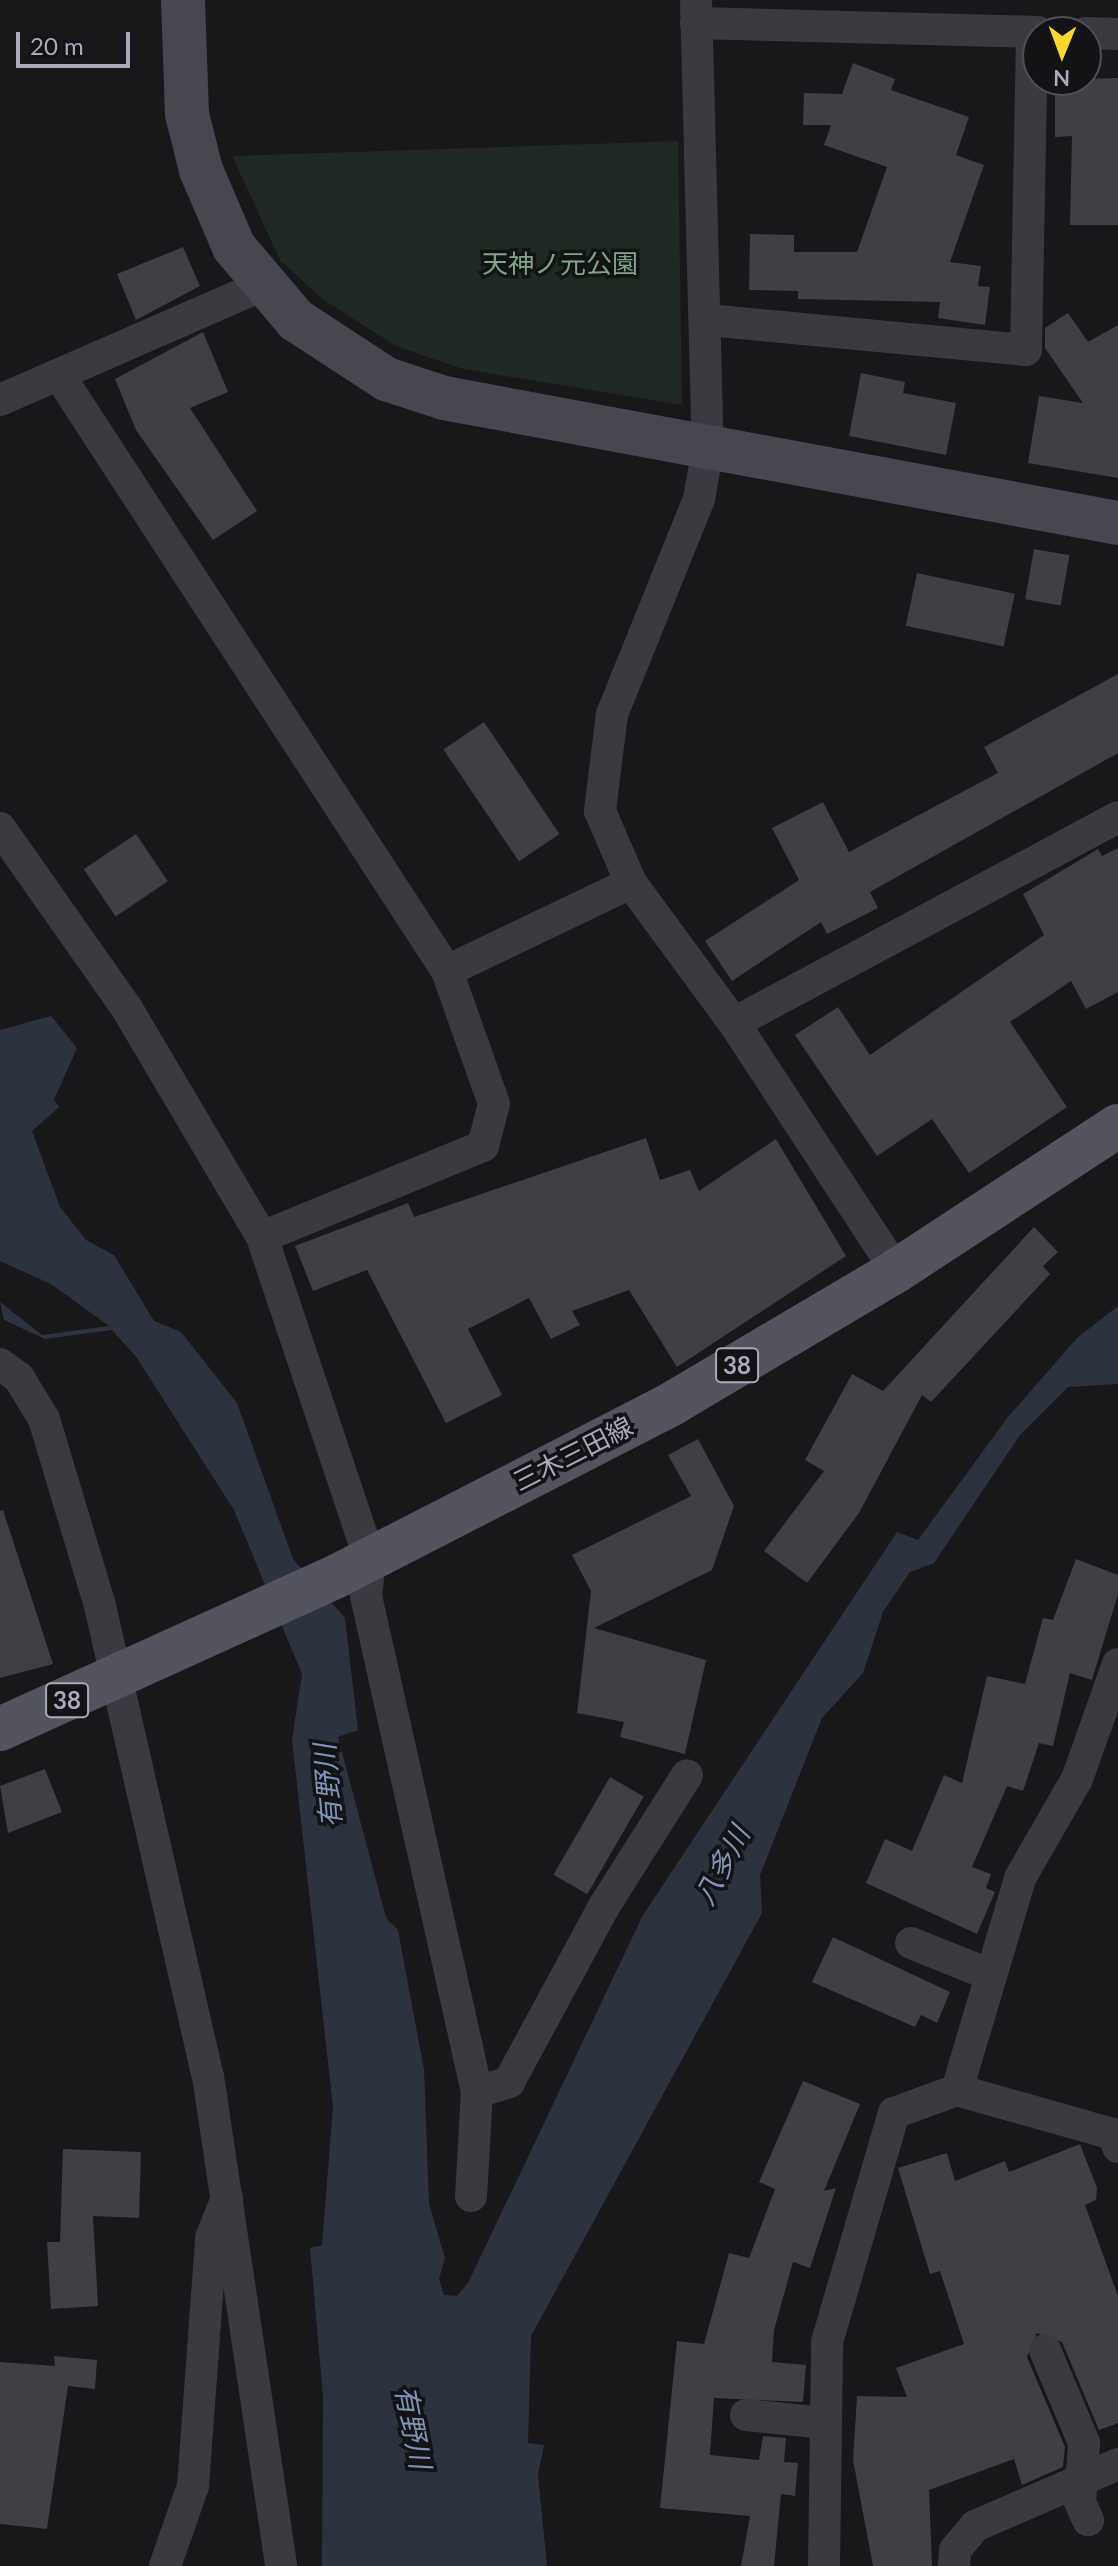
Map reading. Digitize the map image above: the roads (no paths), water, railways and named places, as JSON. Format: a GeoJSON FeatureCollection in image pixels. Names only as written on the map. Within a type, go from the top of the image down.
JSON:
{"type":"FeatureCollection","features":[{"type":"Feature","properties":{"kind":"main road","name":"三木三田線"},"geometry":{"type":"LineString","coordinates":[[0,1729],[355,1567],[673,1403],[896,1271],[1118,1126]]}},
{"type":"Feature","properties":{"kind":"street"},"geometry":{"type":"LineString","coordinates":[[183,0],[187,114],[201,170],[234,247],[263,285],[296,320],[386,379],[444,398],[1118,523]]}},
{"type":"Feature","properties":{"kind":"street"},"geometry":{"type":"LineString","coordinates":[[896,1271],[734,1023],[631,883],[600,811],[612,714],[699,499],[708,449],[708,320],[696,12],[1022,31]]}},
{"type":"Feature","properties":{"kind":"street"},"geometry":{"type":"LineString","coordinates":[[708,320],[1026,350],[1033,96]]}},
{"type":"Feature","properties":{"kind":"street"},"geometry":{"type":"LineString","coordinates":[[0,400],[263,285]]}},
{"type":"Feature","properties":{"kind":"street"},"geometry":{"type":"LineString","coordinates":[[59,375],[447,971],[494,1104],[483,1146],[262,1237]]}},
{"type":"Feature","properties":{"kind":"street"},"geometry":{"type":"LineString","coordinates":[[734,1023],[1118,817]]}},
{"type":"Feature","properties":{"kind":"street"},"geometry":{"type":"LineString","coordinates":[[0,828],[126,1007],[262,1237],[355,1567],[366,1596],[477,2092],[471,2196]]}},
{"type":"Feature","properties":{"kind":"street"},"geometry":{"type":"LineString","coordinates":[[447,971],[631,883]]}},
{"type":"Feature","properties":{"kind":"street"},"geometry":{"type":"LineString","coordinates":[[0,1364],[19,1378],[44,1419],[124,1675],[208,2076],[281,2566]]}},
{"type":"Feature","properties":{"kind":"street"},"geometry":{"type":"LineString","coordinates":[[957,2090],[988,1974],[1020,1878],[1077,1779],[1118,1664]]}},
{"type":"Feature","properties":{"kind":"street"},"geometry":{"type":"LineString","coordinates":[[477,2092],[509,2082],[603,1908],[687,1775]]}},
{"type":"Feature","properties":{"kind":"street"},"geometry":{"type":"LineString","coordinates":[[911,1943],[988,1974]]}},
{"type":"Feature","properties":{"kind":"street"},"geometry":{"type":"LineString","coordinates":[[824,2566],[827,2342],[894,2113],[957,2090],[1113,2134],[1118,2147]]}},
{"type":"Feature","properties":{"kind":"street"},"geometry":{"type":"LineString","coordinates":[[165,2566],[193,2486],[211,2238],[227,2198]]}},
{"type":"Feature","properties":{"kind":"street"},"geometry":{"type":"LineString","coordinates":[[1045,2350],[1084,2443],[1085,2481],[1080,2502],[1088,2520]]}},
{"type":"Feature","properties":{"kind":"street"},"geometry":{"type":"LineString","coordinates":[[746,2415],[825,2423]]}},
{"type":"Feature","properties":{"kind":"street"},"geometry":{"type":"LineString","coordinates":[[954,2566],[955,2550],[975,2526],[1085,2481],[1118,2464]]}},
{"type":"Feature","properties":{"kind":"water"},"geometry":{"type":"Polygon","coordinates":[[[51,1016],[77,1048],[54,1100],[59,1107],[32,1131],[60,1207],[86,1240],[114,1255],[154,1321],[181,1332],[237,1403],[293,1559],[345,1618],[358,1730],[338,1737],[386,1918],[398,1930],[424,2070],[429,2204],[445,2258],[439,2279],[444,2295],[457,2296],[468,2283],[643,1915],[897,1532],[918,1540],[1008,1417],[1077,1338],[1118,1306],[1118,1384],[1068,1387],[1020,1435],[934,1563],[910,1572],[883,1612],[863,1673],[822,1718],[760,1875],[762,1913],[531,2336],[528,2443],[544,2445],[538,2475],[547,2566],[322,2566],[323,2397],[310,2248],[322,2245],[333,2107],[292,1740],[302,1674],[234,1510],[137,1358],[112,1330],[45,1339],[4,1320],[0,1302],[42,1335],[109,1326],[51,1284],[0,1261],[0,1030],[51,1016]]]}},
{"type":"Feature","properties":{"kind":"park label","name":"天神ノ元公園"},"geometry":{"type":"Point","coordinates":[560,264]}},
{"type":"Feature","properties":{"kind":"water label","name":"有野川"},"geometry":{"type":"Point","coordinates":[327,1786]}},
{"type":"Feature","properties":{"kind":"water label","name":"八多川"},"geometry":{"type":"Point","coordinates":[721,1865]}},
{"type":"Feature","properties":{"kind":"water label","name":"有野川"},"geometry":{"type":"Point","coordinates":[414,2427]}}]}
